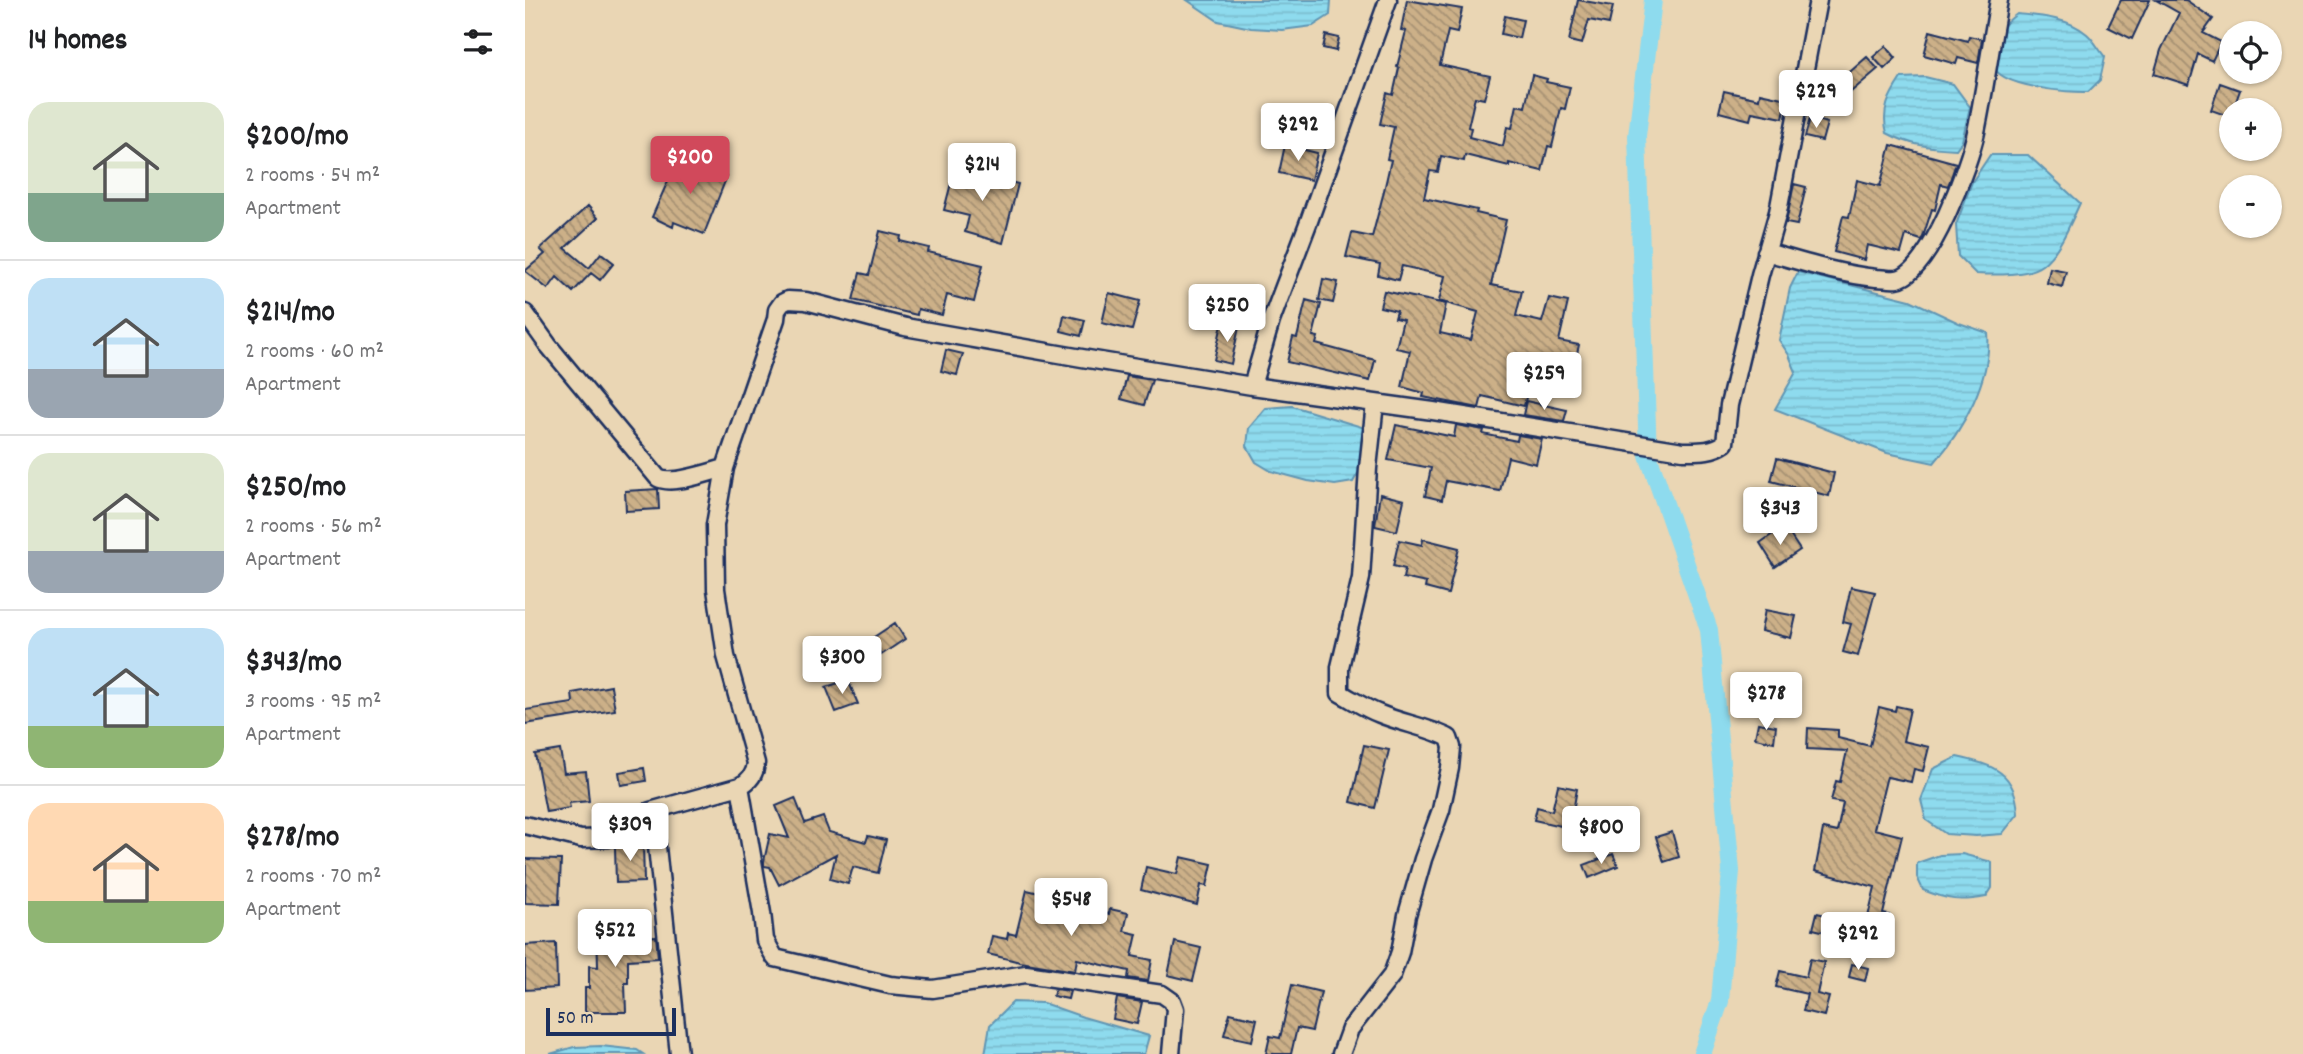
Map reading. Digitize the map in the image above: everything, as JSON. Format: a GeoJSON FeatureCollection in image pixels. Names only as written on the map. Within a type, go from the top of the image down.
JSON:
{"type":"FeatureCollection","features":[{"type":"Feature","properties":{"kind":"street"},"geometry":{"type":"LineString","coordinates":[[1252,386],[1271,321],[1388,0]]}},
{"type":"Feature","properties":{"kind":"street"},"geometry":{"type":"LineString","coordinates":[[525,825],[580,839],[609,838],[630,827],[650,811],[740,786],[751,777],[756,763],[726,656],[716,589],[715,525],[725,468],[777,310],[788,300],[806,301],[905,327],[1252,386],[1683,451],[1706,451],[1725,443],[1730,405],[1778,212],[1818,0]]}},
{"type":"Feature","properties":{"kind":"street"},"geometry":{"type":"LineString","coordinates":[[1766,252],[1843,272],[1884,278],[1907,276],[1917,266],[1930,248],[1966,169],[1976,134],[1999,0]]}},
{"type":"Feature","properties":{"kind":"street"},"geometry":{"type":"LineString","coordinates":[[525,313],[657,478],[673,481],[725,468]]}},
{"type":"Feature","properties":{"kind":"street"},"geometry":{"type":"LineString","coordinates":[[1341,1054],[1350,1029],[1392,975],[1396,964],[1423,859],[1441,810],[1452,747],[1449,738],[1440,733],[1426,731],[1378,714],[1340,693],[1341,667],[1361,578],[1375,403]]}},
{"type":"Feature","properties":{"kind":"street"},"geometry":{"type":"LineString","coordinates":[[740,786],[765,940],[775,958],[901,986],[933,989],[1026,974],[1162,995],[1172,1001],[1175,1009],[1171,1054]]}},
{"type":"Feature","properties":{"kind":"street"},"geometry":{"type":"LineString","coordinates":[[650,811],[655,828],[679,1054]]}},
{"type":"Feature","properties":{"kind":"water"},"geometry":{"type":"Polygon","coordinates":[[[1187,0],[1331,0],[1330,15],[1313,26],[1282,30],[1251,28],[1218,21],[1187,0]]]}},
{"type":"Feature","properties":{"kind":"water"},"geometry":{"type":"Polygon","coordinates":[[[2017,14],[2063,21],[2087,34],[2105,57],[2100,80],[2088,92],[2066,91],[2036,87],[2007,79],[1998,73],[1993,65],[1997,38],[2005,25],[2017,14]]]}},
{"type":"Feature","properties":{"kind":"water"},"geometry":{"type":"Polygon","coordinates":[[[1925,77],[1953,84],[1970,107],[1962,141],[1956,149],[1920,145],[1887,133],[1887,104],[1901,78],[1925,77]]]}},
{"type":"Feature","properties":{"kind":"water"},"geometry":{"type":"Polygon","coordinates":[[[1990,155],[2028,155],[2080,203],[2059,245],[2036,269],[2010,274],[1976,274],[1958,256],[1956,225],[1972,182],[1990,155]]]}},
{"type":"Feature","properties":{"kind":"water"},"geometry":{"type":"Polygon","coordinates":[[[1798,272],[1910,300],[1988,333],[1985,368],[1973,402],[1955,435],[1934,463],[1887,453],[1775,409],[1796,372],[1779,340],[1790,288],[1798,272]]]}},
{"type":"Feature","properties":{"kind":"water"},"geometry":{"type":"Polygon","coordinates":[[[1292,406],[1365,428],[1362,466],[1353,482],[1335,485],[1308,481],[1271,471],[1256,462],[1247,446],[1249,428],[1266,408],[1292,406]]]}},
{"type":"Feature","properties":{"kind":"water"},"geometry":{"type":"Polygon","coordinates":[[[1957,757],[1992,767],[2008,780],[2013,788],[2018,814],[2002,834],[1946,834],[1926,820],[1921,800],[1933,769],[1957,757]]]}},
{"type":"Feature","properties":{"kind":"water"},"geometry":{"type":"Polygon","coordinates":[[[1962,854],[1992,862],[1992,888],[1986,897],[1954,899],[1923,890],[1917,877],[1917,863],[1940,855],[1962,854]]]}},
{"type":"Feature","properties":{"kind":"water"},"geometry":{"type":"Polygon","coordinates":[[[1013,1002],[1043,1003],[1149,1036],[1144,1054],[985,1054],[990,1025],[1013,1002]]]}},
{"type":"Feature","properties":{"kind":"water"},"geometry":{"type":"Polygon","coordinates":[[[601,1046],[637,1050],[643,1054],[550,1054],[574,1047],[601,1046]]]}},
{"type":"Feature","properties":{"kind":"building"},"geometry":{"type":"Polygon","coordinates":[[[1407,0],[1462,9],[1457,33],[1448,31],[1440,65],[1490,76],[1484,99],[1475,97],[1468,127],[1471,128],[1469,137],[1503,146],[1507,127],[1512,128],[1517,105],[1525,107],[1532,75],[1547,79],[1546,82],[1570,87],[1565,109],[1561,108],[1552,147],[1548,146],[1542,171],[1465,155],[1464,161],[1441,156],[1438,172],[1430,171],[1424,198],[1477,210],[1476,213],[1506,220],[1491,285],[1522,291],[1516,316],[1542,322],[1549,298],[1568,302],[1559,341],[1579,345],[1573,370],[1534,362],[1524,406],[1482,396],[1479,408],[1423,397],[1424,393],[1402,387],[1410,351],[1396,348],[1403,320],[1395,318],[1397,311],[1380,307],[1384,291],[1446,304],[1440,333],[1471,340],[1478,312],[1439,301],[1445,276],[1402,266],[1398,280],[1378,275],[1380,264],[1346,257],[1352,233],[1372,237],[1383,195],[1391,160],[1387,159],[1394,127],[1380,124],[1387,93],[1393,95],[1399,68],[1397,67],[1406,31],[1401,30],[1407,0]]]}},
{"type":"Feature","properties":{"kind":"building"},"geometry":{"type":"Polygon","coordinates":[[[1578,0],[1613,6],[1609,24],[1589,20],[1582,44],[1569,41],[1578,0]]]}},
{"type":"Feature","properties":{"kind":"building"},"geometry":{"type":"Polygon","coordinates":[[[2121,0],[2150,0],[2132,39],[2108,27],[2121,0]]]}},
{"type":"Feature","properties":{"kind":"building"},"geometry":{"type":"Polygon","coordinates":[[[2156,0],[2186,0],[2213,19],[2203,33],[2219,41],[2212,61],[2198,54],[2189,85],[2154,74],[2161,50],[2179,13],[2156,0]]]}},
{"type":"Feature","properties":{"kind":"building"},"geometry":{"type":"Polygon","coordinates":[[[1505,16],[1523,20],[1519,38],[1501,34],[1505,16]]]}},
{"type":"Feature","properties":{"kind":"building"},"geometry":{"type":"Polygon","coordinates":[[[1930,31],[1968,41],[1969,36],[1982,39],[1978,63],[1958,58],[1956,64],[1924,55],[1930,31]]]}},
{"type":"Feature","properties":{"kind":"building"},"geometry":{"type":"Polygon","coordinates":[[[1326,35],[1339,38],[1336,51],[1323,48],[1326,35]]]}},
{"type":"Feature","properties":{"kind":"building"},"geometry":{"type":"Polygon","coordinates":[[[1886,46],[1896,58],[1884,69],[1873,57],[1886,46]]]}},
{"type":"Feature","properties":{"kind":"building"},"geometry":{"type":"Polygon","coordinates":[[[1867,57],[1878,69],[1832,108],[1844,77],[1867,57]]]}},
{"type":"Feature","properties":{"kind":"building"},"geometry":{"type":"Polygon","coordinates":[[[2220,84],[2240,90],[2237,98],[2219,98],[2219,113],[2211,110],[2220,84]]]}},
{"type":"Feature","properties":{"kind":"building"},"geometry":{"type":"Polygon","coordinates":[[[1724,91],[1759,99],[1760,93],[1787,99],[1783,118],[1752,112],[1750,120],[1719,112],[1724,91]]]}},
{"type":"Feature","properties":{"kind":"building"},"geometry":{"type":"Polygon","coordinates":[[[1810,118],[1827,123],[1822,141],[1805,137],[1810,118]]]}},
{"type":"Feature","properties":{"kind":"building"},"geometry":{"type":"Polygon","coordinates":[[[1285,145],[1317,153],[1311,180],[1279,173],[1285,145]]]}},
{"type":"Feature","properties":{"kind":"building"},"geometry":{"type":"Polygon","coordinates":[[[1891,145],[1956,163],[1948,186],[1941,184],[1935,210],[1932,209],[1923,237],[1921,240],[1906,235],[1901,253],[1867,245],[1864,260],[1834,252],[1843,216],[1849,217],[1857,180],[1880,186],[1891,145]]]}},
{"type":"Feature","properties":{"kind":"building"},"geometry":{"type":"Polygon","coordinates":[[[678,158],[727,176],[704,234],[674,222],[673,227],[652,217],[678,158]]]}},
{"type":"Feature","properties":{"kind":"building"},"geometry":{"type":"Polygon","coordinates":[[[955,168],[1018,184],[1003,243],[965,232],[969,216],[944,210],[955,168]]]}},
{"type":"Feature","properties":{"kind":"building"},"geometry":{"type":"Polygon","coordinates":[[[1794,184],[1806,187],[1797,225],[1786,223],[1794,184]]]}},
{"type":"Feature","properties":{"kind":"building"},"geometry":{"type":"Polygon","coordinates":[[[588,206],[598,218],[565,248],[589,268],[601,253],[614,263],[600,280],[591,273],[573,292],[557,277],[548,289],[525,271],[545,254],[540,249],[588,206]]]}},
{"type":"Feature","properties":{"kind":"building"},"geometry":{"type":"Polygon","coordinates":[[[880,231],[901,236],[900,241],[929,248],[928,252],[983,265],[974,302],[947,295],[942,315],[918,309],[917,315],[853,300],[860,273],[869,275],[880,231]]]}},
{"type":"Feature","properties":{"kind":"building"},"geometry":{"type":"Polygon","coordinates":[[[2050,268],[2066,271],[2062,287],[2047,283],[2050,268]]]}},
{"type":"Feature","properties":{"kind":"building"},"geometry":{"type":"Polygon","coordinates":[[[1323,279],[1338,282],[1333,303],[1319,300],[1323,279]]]}},
{"type":"Feature","properties":{"kind":"building"},"geometry":{"type":"Polygon","coordinates":[[[1109,293],[1140,301],[1132,330],[1102,323],[1109,293]]]}},
{"type":"Feature","properties":{"kind":"building"},"geometry":{"type":"Polygon","coordinates":[[[1306,300],[1321,304],[1313,336],[1318,337],[1316,344],[1375,360],[1370,381],[1287,362],[1293,337],[1297,338],[1306,300]]]}},
{"type":"Feature","properties":{"kind":"building"},"geometry":{"type":"Polygon","coordinates":[[[1064,315],[1085,320],[1081,336],[1061,331],[1064,315]]]}},
{"type":"Feature","properties":{"kind":"building"},"geometry":{"type":"Polygon","coordinates":[[[1222,324],[1239,327],[1231,364],[1214,360],[1222,324]]]}},
{"type":"Feature","properties":{"kind":"building"},"geometry":{"type":"Polygon","coordinates":[[[946,350],[963,354],[957,375],[941,371],[946,350]]]}},
{"type":"Feature","properties":{"kind":"building"},"geometry":{"type":"Polygon","coordinates":[[[1127,376],[1152,380],[1144,405],[1121,399],[1127,376]]]}},
{"type":"Feature","properties":{"kind":"building"},"geometry":{"type":"Polygon","coordinates":[[[1526,401],[1567,410],[1564,421],[1523,415],[1526,401]]]}},
{"type":"Feature","properties":{"kind":"building"},"geometry":{"type":"Polygon","coordinates":[[[1396,425],[1454,437],[1456,425],[1484,430],[1483,434],[1517,441],[1518,435],[1542,439],[1536,464],[1508,457],[1500,491],[1446,481],[1442,500],[1425,496],[1431,468],[1388,460],[1396,425]]]}},
{"type":"Feature","properties":{"kind":"building"},"geometry":{"type":"Polygon","coordinates":[[[1777,458],[1834,473],[1829,496],[1771,481],[1777,458]]]}},
{"type":"Feature","properties":{"kind":"building"},"geometry":{"type":"Polygon","coordinates":[[[658,489],[659,509],[626,511],[625,491],[658,489]]]}},
{"type":"Feature","properties":{"kind":"building"},"geometry":{"type":"Polygon","coordinates":[[[1380,494],[1404,500],[1397,531],[1375,526],[1380,494]]]}},
{"type":"Feature","properties":{"kind":"building"},"geometry":{"type":"Polygon","coordinates":[[[1784,526],[1800,550],[1775,567],[1760,543],[1784,526]]]}},
{"type":"Feature","properties":{"kind":"building"},"geometry":{"type":"Polygon","coordinates":[[[1423,539],[1459,548],[1448,594],[1425,588],[1426,583],[1403,578],[1405,569],[1393,566],[1399,540],[1422,545],[1423,539]]]}},
{"type":"Feature","properties":{"kind":"building"},"geometry":{"type":"Polygon","coordinates":[[[1851,587],[1875,592],[1858,656],[1843,652],[1851,624],[1843,622],[1851,587]]]}},
{"type":"Feature","properties":{"kind":"building"},"geometry":{"type":"Polygon","coordinates":[[[1765,610],[1796,616],[1791,638],[1761,631],[1765,610]]]}},
{"type":"Feature","properties":{"kind":"building"},"geometry":{"type":"Polygon","coordinates":[[[895,623],[905,639],[881,655],[871,639],[895,623]]]}},
{"type":"Feature","properties":{"kind":"building"},"geometry":{"type":"Polygon","coordinates":[[[848,680],[858,704],[836,712],[826,687],[848,680]]]}},
{"type":"Feature","properties":{"kind":"building"},"geometry":{"type":"Polygon","coordinates":[[[611,686],[615,710],[525,724],[525,710],[573,703],[572,693],[611,686]]]}},
{"type":"Feature","properties":{"kind":"building"},"geometry":{"type":"Polygon","coordinates":[[[1896,706],[1910,709],[1903,741],[1929,747],[1923,771],[1914,769],[1911,782],[1887,777],[1874,829],[1902,836],[1883,914],[1889,915],[1882,943],[1863,938],[1875,887],[1815,871],[1823,829],[1837,832],[1843,803],[1831,801],[1836,781],[1840,782],[1847,751],[1807,749],[1808,728],[1838,730],[1838,738],[1870,746],[1879,707],[1895,711],[1896,706]]]}},
{"type":"Feature","properties":{"kind":"building"},"geometry":{"type":"Polygon","coordinates":[[[1758,723],[1776,726],[1774,742],[1755,738],[1758,723]]]}},
{"type":"Feature","properties":{"kind":"building"},"geometry":{"type":"Polygon","coordinates":[[[1364,745],[1389,750],[1375,808],[1351,802],[1364,745]]]}},
{"type":"Feature","properties":{"kind":"building"},"geometry":{"type":"Polygon","coordinates":[[[560,750],[564,773],[586,771],[589,801],[569,803],[570,808],[546,812],[535,754],[560,750]]]}},
{"type":"Feature","properties":{"kind":"building"},"geometry":{"type":"Polygon","coordinates":[[[644,768],[646,781],[621,785],[619,772],[644,768]]]}},
{"type":"Feature","properties":{"kind":"building"},"geometry":{"type":"Polygon","coordinates":[[[1558,785],[1577,789],[1570,828],[1534,820],[1537,807],[1552,811],[1558,785]]]}},
{"type":"Feature","properties":{"kind":"building"},"geometry":{"type":"Polygon","coordinates":[[[795,798],[805,823],[823,817],[829,832],[866,842],[868,836],[886,840],[878,873],[853,867],[848,884],[830,879],[836,854],[779,885],[770,867],[764,866],[764,861],[770,834],[789,838],[776,806],[795,798]]]}},
{"type":"Feature","properties":{"kind":"building"},"geometry":{"type":"Polygon","coordinates":[[[1672,832],[1679,857],[1664,862],[1656,837],[1672,832]]]}},
{"type":"Feature","properties":{"kind":"building"},"geometry":{"type":"Polygon","coordinates":[[[621,843],[643,843],[644,882],[616,883],[615,847],[621,843]]]}},
{"type":"Feature","properties":{"kind":"building"},"geometry":{"type":"Polygon","coordinates":[[[1613,854],[1618,866],[1589,878],[1584,865],[1613,854]]]}},
{"type":"Feature","properties":{"kind":"building"},"geometry":{"type":"Polygon","coordinates":[[[1181,857],[1212,864],[1207,886],[1201,885],[1197,905],[1141,890],[1146,867],[1177,874],[1181,857]]]}},
{"type":"Feature","properties":{"kind":"building"},"geometry":{"type":"Polygon","coordinates":[[[526,859],[561,860],[559,904],[525,903],[526,859]]]}},
{"type":"Feature","properties":{"kind":"building"},"geometry":{"type":"Polygon","coordinates":[[[1027,890],[1056,897],[1055,902],[1109,914],[1110,909],[1128,913],[1124,931],[1137,934],[1132,956],[1152,960],[1148,981],[1128,978],[1129,971],[1077,959],[1075,971],[988,954],[992,936],[1007,939],[1008,933],[1016,935],[1027,890]]]}},
{"type":"Feature","properties":{"kind":"building"},"geometry":{"type":"Polygon","coordinates":[[[1817,913],[1838,918],[1834,934],[1813,929],[1817,913]]]}},
{"type":"Feature","properties":{"kind":"building"},"geometry":{"type":"Polygon","coordinates":[[[597,927],[623,927],[623,938],[656,936],[658,958],[628,960],[628,983],[625,983],[626,1012],[585,1012],[589,966],[598,967],[597,927]]]}},
{"type":"Feature","properties":{"kind":"building"},"geometry":{"type":"Polygon","coordinates":[[[1175,942],[1201,948],[1193,981],[1168,975],[1175,942]]]}},
{"type":"Feature","properties":{"kind":"building"},"geometry":{"type":"Polygon","coordinates":[[[556,943],[557,988],[525,990],[525,945],[556,943]]]}},
{"type":"Feature","properties":{"kind":"building"},"geometry":{"type":"Polygon","coordinates":[[[1810,959],[1824,962],[1817,994],[1829,997],[1824,1016],[1803,1011],[1807,994],[1776,987],[1780,971],[1806,977],[1810,959]]]}},
{"type":"Feature","properties":{"kind":"building"},"geometry":{"type":"Polygon","coordinates":[[[1852,964],[1868,968],[1865,981],[1849,977],[1852,964]]]}},
{"type":"Feature","properties":{"kind":"building"},"geometry":{"type":"Polygon","coordinates":[[[1292,985],[1321,992],[1312,1031],[1297,1028],[1291,1054],[1266,1054],[1270,1036],[1280,1038],[1292,985]]]}},
{"type":"Feature","properties":{"kind":"building"},"geometry":{"type":"Polygon","coordinates":[[[1055,989],[1070,991],[1068,999],[1053,996],[1055,989]]]}},
{"type":"Feature","properties":{"kind":"building"},"geometry":{"type":"Polygon","coordinates":[[[1117,998],[1142,1002],[1137,1024],[1113,1019],[1117,998]]]}},
{"type":"Feature","properties":{"kind":"building"},"geometry":{"type":"Polygon","coordinates":[[[1230,1013],[1257,1019],[1252,1041],[1224,1035],[1230,1013]]]}},
{"type":"Feature","properties":{"kind":"waterway"},"geometry":{"type":"LineString","coordinates":[[1653,0],[1637,136],[1648,455],[1709,630],[1731,871],[1720,1001],[1702,1054]]}}]}
